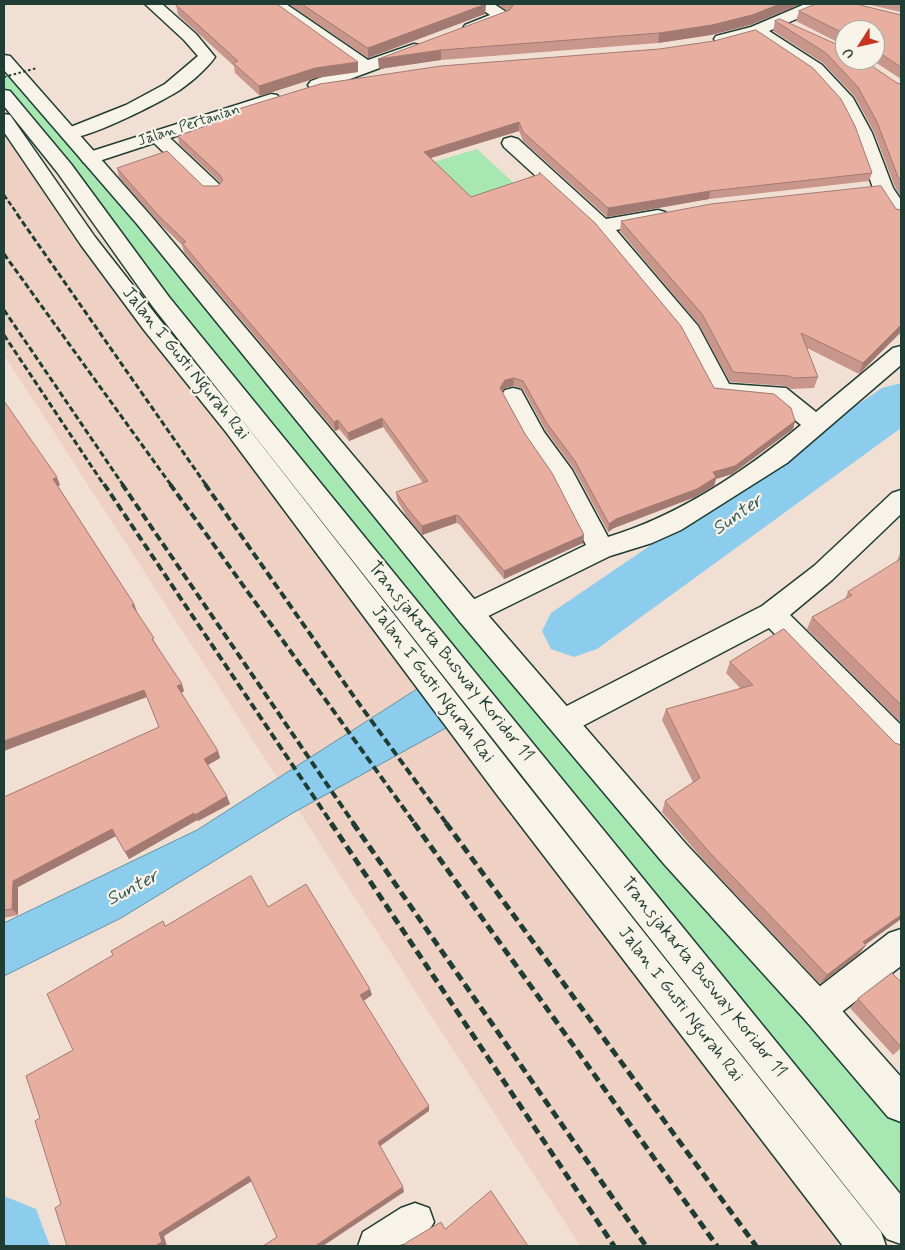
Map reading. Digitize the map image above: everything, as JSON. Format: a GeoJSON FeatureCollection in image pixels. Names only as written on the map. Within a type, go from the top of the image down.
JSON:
{"type":"FeatureCollection","features":[{"type":"Feature","properties":{"kind":"street","name":"Jalan Pertanian"},"geometry":{"type":"LineString","coordinates":[[69,134],[132,109],[171,88],[207,57],[190,37],[153,4]]}},
{"type":"Feature","properties":{"kind":"street"},"geometry":{"type":"LineString","coordinates":[[276,4],[366,67]]}},
{"type":"Feature","properties":{"kind":"street"},"geometry":{"type":"LineString","coordinates":[[456,34],[503,16],[482,4]]}},
{"type":"Feature","properties":{"kind":"street"},"geometry":{"type":"LineString","coordinates":[[703,43],[757,30],[818,4]]}},
{"type":"Feature","properties":{"kind":"street"},"geometry":{"type":"LineString","coordinates":[[779,21],[796,29]]}},
{"type":"Feature","properties":{"kind":"street"},"geometry":{"type":"LineString","coordinates":[[757,30],[816,69],[847,102],[863,133],[883,188],[901,214]]}},
{"type":"Feature","properties":{"kind":"street"},"geometry":{"type":"LineString","coordinates":[[317,85],[429,44]]}},
{"type":"Feature","properties":{"kind":"street"},"geometry":{"type":"LineString","coordinates":[[4,60],[144,220],[470,614],[675,854],[818,1009],[901,1104]]}},
{"type":"Feature","properties":{"kind":"street","name":"Jalan Pertanian"},"geometry":{"type":"LineString","coordinates":[[90,158],[317,85],[393,74]]}},
{"type":"Feature","properties":{"kind":"street","name":"Transjakarta Busway Koridor 11"},"geometry":{"type":"LineString","coordinates":[[4,95],[64,168],[405,627]]}},
{"type":"Feature","properties":{"kind":"street","name":"Jalan I Gusti Ngurah Rai"},"geometry":{"type":"LineString","coordinates":[[4,119],[88,241],[405,627],[517,770],[867,1246]]}},
{"type":"Feature","properties":{"kind":"street"},"geometry":{"type":"LineString","coordinates":[[157,136],[213,189]]}},
{"type":"Feature","properties":{"kind":"street"},"geometry":{"type":"LineString","coordinates":[[511,143],[602,226],[690,331],[722,391],[778,393],[816,425]]}},
{"type":"Feature","properties":{"kind":"street"},"geometry":{"type":"LineString","coordinates":[[863,190],[883,188]]}},
{"type":"Feature","properties":{"kind":"street"},"geometry":{"type":"LineString","coordinates":[[602,226],[680,212]]}},
{"type":"Feature","properties":{"kind":"street"},"geometry":{"type":"LineString","coordinates":[[470,614],[601,549],[644,536],[672,523],[778,457],[901,353]]}},
{"type":"Feature","properties":{"kind":"street"},"geometry":{"type":"LineString","coordinates":[[513,396],[534,436],[562,476],[601,549]]}},
{"type":"Feature","properties":{"kind":"street"},"geometry":{"type":"LineString","coordinates":[[563,722],[772,614],[823,573],[901,499]]}},
{"type":"Feature","properties":{"kind":"street"},"geometry":{"type":"LineString","coordinates":[[772,614],[901,744]]}},
{"type":"Feature","properties":{"kind":"street","name":"Transjakarta Busway Koridor 11"},"geometry":{"type":"LineString","coordinates":[[517,770],[901,1225]]}},
{"type":"Feature","properties":{"kind":"street"},"geometry":{"type":"LineString","coordinates":[[818,1009],[901,945]]}},
{"type":"Feature","properties":{"kind":"street"},"geometry":{"type":"LineString","coordinates":[[377,1246],[414,1222]]}},
{"type":"Feature","properties":{"kind":"path"},"geometry":{"type":"LineString","coordinates":[[4,77],[37,68]]}},
{"type":"Feature","properties":{"kind":"shaded area"},"geometry":{"type":"Polygon","coordinates":[[[4,119],[88,241],[867,1246],[580,1246],[4,355],[4,119]]]}},
{"type":"Feature","properties":{"kind":"green space"},"geometry":{"type":"Polygon","coordinates":[[[16,74],[901,1104],[901,1226],[629,885],[64,168],[4,95],[4,77],[16,74]]]}},
{"type":"Feature","properties":{"kind":"green space"},"geometry":{"type":"Polygon","coordinates":[[[477,149],[517,186],[472,200],[434,162],[477,149]]]}},
{"type":"Feature","properties":{"kind":"water"},"geometry":{"type":"Polygon","coordinates":[[[430,681],[462,719],[291,814],[121,918],[4,976],[4,923],[197,830],[430,681]]]}},
{"type":"Feature","properties":{"kind":"building"},"geometry":{"type":"Polygon","coordinates":[[[277,4],[358,62],[315,68],[259,86],[233,63],[238,61],[176,5],[277,4]]]}},
{"type":"Feature","properties":{"kind":"building"},"geometry":{"type":"Polygon","coordinates":[[[302,4],[486,4],[368,48],[302,4]]]}},
{"type":"Feature","properties":{"kind":"building"},"geometry":{"type":"Polygon","coordinates":[[[512,4],[780,4],[752,15],[712,25],[659,33],[441,50],[378,59],[510,10],[512,4]]]}},
{"type":"Feature","properties":{"kind":"building"},"geometry":{"type":"Polygon","coordinates":[[[816,4],[856,4],[901,15],[901,67],[885,57],[885,20],[835,20],[835,29],[799,11],[816,4]]]}},
{"type":"Feature","properties":{"kind":"building"},"geometry":{"type":"Polygon","coordinates":[[[780,19],[835,44],[835,63],[826,53],[775,21],[780,19]]]}},
{"type":"Feature","properties":{"kind":"building"},"geometry":{"type":"Polygon","coordinates":[[[756,30],[813,68],[841,99],[855,126],[872,173],[710,191],[608,208],[523,132],[519,122],[424,152],[471,197],[540,174],[539,172],[595,223],[681,326],[714,388],[774,394],[791,408],[795,421],[735,466],[713,472],[716,477],[697,489],[616,519],[609,524],[575,461],[546,422],[523,381],[514,378],[505,380],[500,388],[525,434],[552,473],[584,535],[504,571],[459,516],[456,515],[422,526],[396,492],[428,481],[382,418],[348,433],[338,420],[334,422],[182,243],[186,242],[158,215],[117,168],[167,151],[203,186],[218,186],[223,180],[220,175],[178,136],[239,114],[235,110],[320,84],[441,66],[659,49],[714,41],[756,30]]]}},
{"type":"Feature","properties":{"kind":"building"},"geometry":{"type":"Polygon","coordinates":[[[842,70],[878,70],[901,84],[901,181],[877,122],[858,87],[842,70]]]}},
{"type":"Feature","properties":{"kind":"building"},"geometry":{"type":"Polygon","coordinates":[[[881,186],[896,209],[901,210],[901,325],[863,363],[801,333],[818,377],[793,378],[789,376],[733,372],[702,314],[621,221],[711,204],[881,186]]]}},
{"type":"Feature","properties":{"kind":"building"},"geometry":{"type":"Polygon","coordinates":[[[4,401],[57,477],[53,479],[134,604],[132,605],[154,638],[152,639],[182,684],[177,686],[218,751],[204,759],[227,796],[125,852],[112,829],[13,881],[12,909],[4,910],[4,797],[159,727],[144,690],[4,741],[4,401]]]}},
{"type":"Feature","properties":{"kind":"building"},"geometry":{"type":"Polygon","coordinates":[[[901,559],[901,705],[812,617],[852,595],[848,592],[901,559]]]}},
{"type":"Feature","properties":{"kind":"building"},"geometry":{"type":"Polygon","coordinates":[[[784,629],[895,743],[901,745],[901,915],[863,942],[866,945],[827,975],[710,853],[665,801],[700,778],[666,709],[753,685],[730,662],[784,629]]]}},
{"type":"Feature","properties":{"kind":"building"},"geometry":{"type":"Polygon","coordinates":[[[251,876],[268,907],[306,884],[370,989],[360,995],[429,1106],[378,1142],[403,1187],[315,1246],[263,1246],[277,1237],[249,1176],[159,1233],[162,1242],[155,1246],[67,1246],[55,1208],[61,1204],[35,1121],[40,1118],[26,1076],[73,1050],[47,994],[113,955],[111,951],[163,921],[165,926],[251,876]]]}},
{"type":"Feature","properties":{"kind":"building"},"geometry":{"type":"Polygon","coordinates":[[[892,973],[901,982],[901,1047],[858,999],[892,973]]]}},
{"type":"Feature","properties":{"kind":"building"},"geometry":{"type":"Polygon","coordinates":[[[491,1191],[528,1246],[402,1246],[441,1222],[445,1229],[491,1191]]]}},
{"type":"Feature","properties":{"kind":"waterway","name":"Sunter"},"geometry":{"type":"LineString","coordinates":[[574,631],[901,401]]}},
{"type":"Feature","properties":{"kind":"waterway"},"geometry":{"type":"LineString","coordinates":[[4,1241],[5,1246]]}},
{"type":"Feature","properties":{"kind":"railway"},"geometry":{"type":"LineString","coordinates":[[4,195],[18,215]]}},
{"type":"Feature","properties":{"kind":"railway"},"geometry":{"type":"LineString","coordinates":[[17,214],[206,485]]}},
{"type":"Feature","properties":{"kind":"railway"},"geometry":{"type":"LineString","coordinates":[[4,254],[171,485]]}},
{"type":"Feature","properties":{"kind":"railway"},"geometry":{"type":"LineString","coordinates":[[4,310],[123,485]]}},
{"type":"Feature","properties":{"kind":"railway"},"geometry":{"type":"LineString","coordinates":[[4,335],[104,485]]}},
{"type":"Feature","properties":{"kind":"railway"},"geometry":{"type":"LineString","coordinates":[[104,484],[332,824]]}},
{"type":"Feature","properties":{"kind":"railway"},"geometry":{"type":"LineString","coordinates":[[122,484],[354,824]]}},
{"type":"Feature","properties":{"kind":"railway"},"geometry":{"type":"LineString","coordinates":[[170,484],[415,824]]}},
{"type":"Feature","properties":{"kind":"railway"},"geometry":{"type":"LineString","coordinates":[[205,484],[357,701],[447,824]]}},
{"type":"Feature","properties":{"kind":"railway"},"geometry":{"type":"LineString","coordinates":[[331,823],[614,1246]]}},
{"type":"Feature","properties":{"kind":"railway"},"geometry":{"type":"LineString","coordinates":[[353,823],[646,1246]]}},
{"type":"Feature","properties":{"kind":"railway"},"geometry":{"type":"LineString","coordinates":[[414,823],[717,1246]]}},
{"type":"Feature","properties":{"kind":"railway"},"geometry":{"type":"LineString","coordinates":[[446,823],[756,1246]]}}]}
